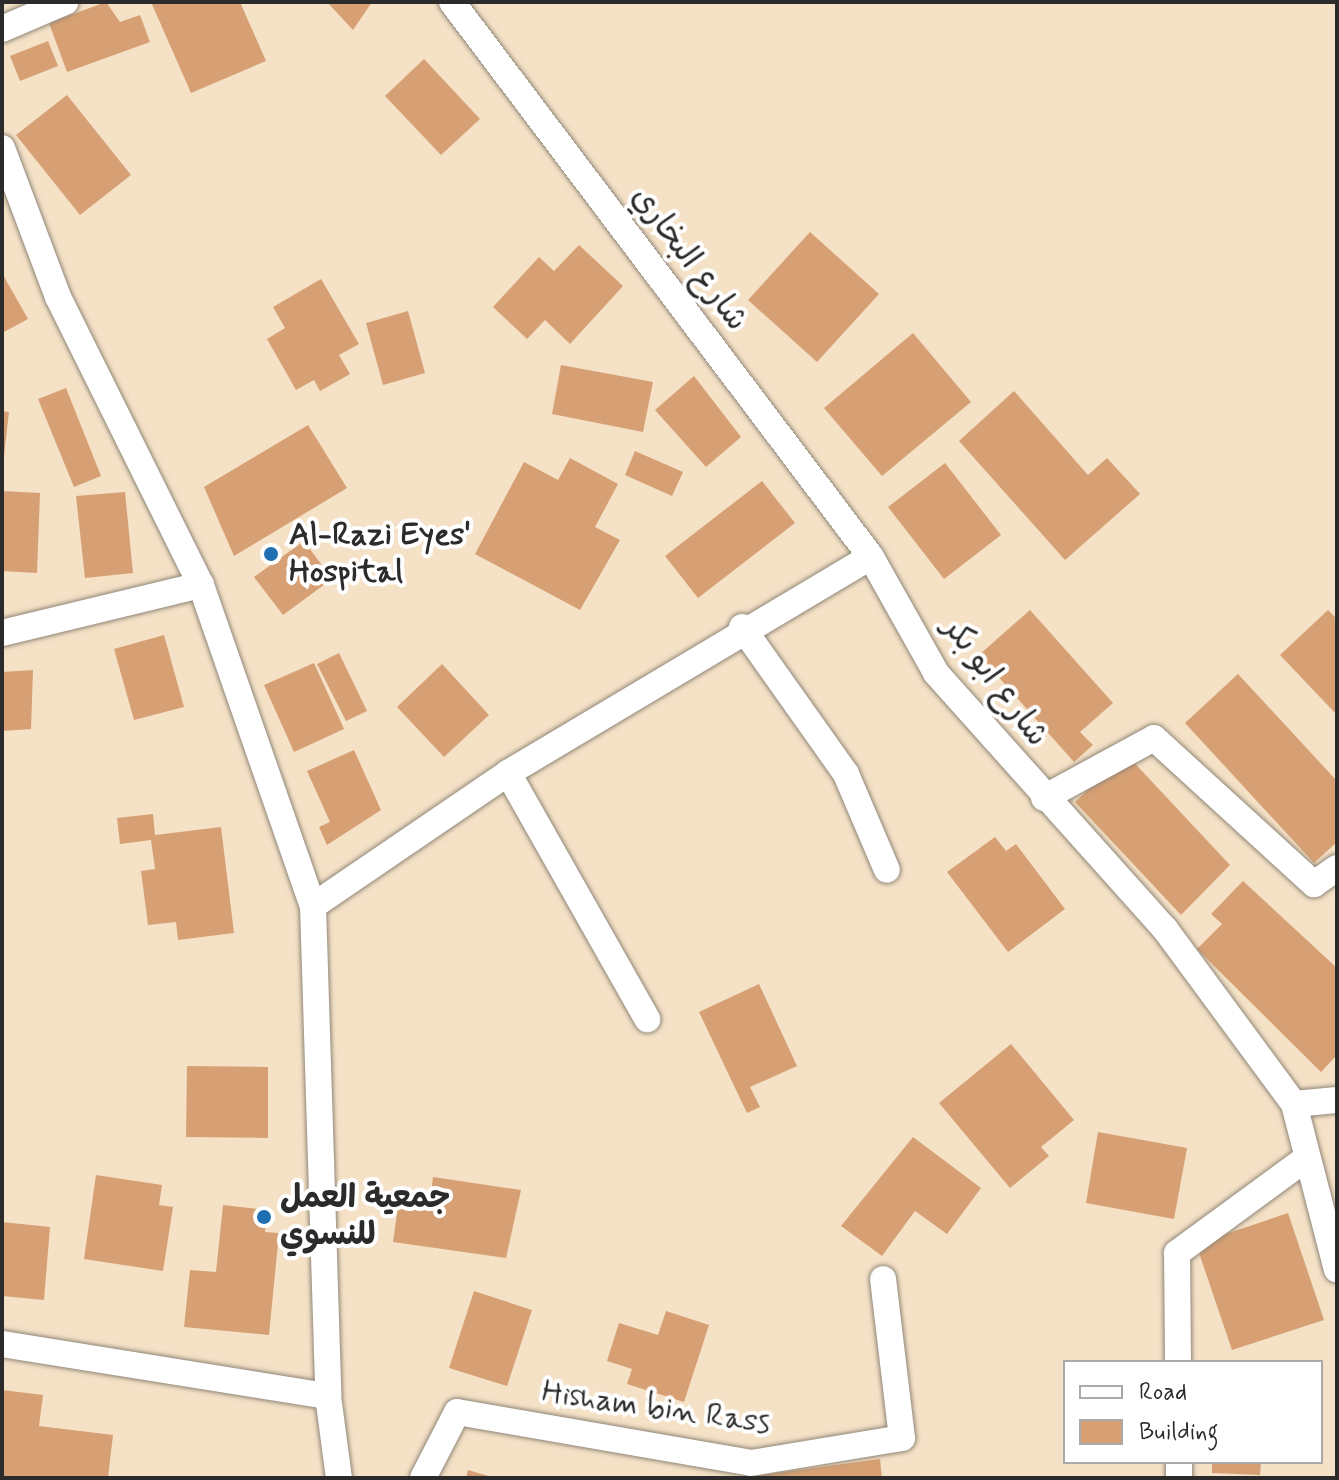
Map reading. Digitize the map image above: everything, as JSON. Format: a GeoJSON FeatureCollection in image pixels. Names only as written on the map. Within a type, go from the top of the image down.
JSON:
{"type":"FeatureCollection","features":[{"type":"Feature","properties":{"kind":"street"},"geometry":{"type":"LineString","coordinates":[[2,29],[65,2]]}},
{"type":"Feature","properties":{"kind":"street","name":"شارع البخاري"},"geometry":{"type":"LineString","coordinates":[[452,2],[871,557]]}},
{"type":"Feature","properties":{"kind":"street"},"geometry":{"type":"LineString","coordinates":[[2,148],[58,297],[201,585],[313,906],[328,1396],[339,1478]]}},
{"type":"Feature","properties":{"kind":"street"},"geometry":{"type":"LineString","coordinates":[[313,906],[508,773],[742,627],[871,557]]}},
{"type":"Feature","properties":{"kind":"street","name":"شارع ابو بكر"},"geometry":{"type":"LineString","coordinates":[[871,557],[936,673],[1044,798],[1165,929],[1294,1104],[1304,1160],[1337,1270]]}},
{"type":"Feature","properties":{"kind":"street"},"geometry":{"type":"LineString","coordinates":[[2,633],[201,585]]}},
{"type":"Feature","properties":{"kind":"street"},"geometry":{"type":"LineString","coordinates":[[742,627],[846,774],[887,870]]}},
{"type":"Feature","properties":{"kind":"street"},"geometry":{"type":"LineString","coordinates":[[1044,798],[1154,738],[1314,884],[1337,868]]}},
{"type":"Feature","properties":{"kind":"street"},"geometry":{"type":"LineString","coordinates":[[508,773],[647,1019]]}},
{"type":"Feature","properties":{"kind":"street"},"geometry":{"type":"LineString","coordinates":[[1294,1104],[1337,1100]]}},
{"type":"Feature","properties":{"kind":"street"},"geometry":{"type":"LineString","coordinates":[[1178,1360],[1177,1253],[1304,1160]]}},
{"type":"Feature","properties":{"kind":"street","name":"Hisham bin Rass"},"geometry":{"type":"LineString","coordinates":[[423,1478],[457,1412],[751,1463],[902,1438],[883,1279]]}},
{"type":"Feature","properties":{"kind":"street"},"geometry":{"type":"LineString","coordinates":[[2,1344],[328,1396]]}},
{"type":"Feature","properties":{"kind":"building"},"geometry":{"type":"Polygon","coordinates":[[[106,2],[120,22],[140,15],[150,42],[67,72],[49,23],[106,2]]]}},
{"type":"Feature","properties":{"kind":"building"},"geometry":{"type":"Polygon","coordinates":[[[151,2],[240,2],[266,61],[191,93],[151,2]]]}},
{"type":"Feature","properties":{"kind":"building"},"geometry":{"type":"Polygon","coordinates":[[[327,2],[372,2],[353,30],[327,2]]]}},
{"type":"Feature","properties":{"kind":"building"},"geometry":{"type":"Polygon","coordinates":[[[48,41],[58,66],[20,81],[10,56],[48,41]]]}},
{"type":"Feature","properties":{"kind":"building"},"geometry":{"type":"Polygon","coordinates":[[[424,59],[480,119],[441,155],[385,96],[424,59]]]}},
{"type":"Feature","properties":{"kind":"building"},"geometry":{"type":"Polygon","coordinates":[[[67,95],[131,175],[80,215],[16,135],[67,95]]]}},
{"type":"Feature","properties":{"kind":"building"},"geometry":{"type":"Polygon","coordinates":[[[810,232],[879,294],[817,362],[748,300],[810,232]]]}},
{"type":"Feature","properties":{"kind":"building"},"geometry":{"type":"Polygon","coordinates":[[[579,245],[623,286],[570,344],[545,320],[527,339],[493,307],[539,257],[554,271],[579,245]]]}},
{"type":"Feature","properties":{"kind":"building"},"geometry":{"type":"Polygon","coordinates":[[[2,273],[28,319],[2,333],[2,273]]]}},
{"type":"Feature","properties":{"kind":"building"},"geometry":{"type":"Polygon","coordinates":[[[321,279],[359,344],[339,355],[350,374],[320,391],[314,380],[296,390],[267,339],[285,328],[273,307],[321,279]]]}},
{"type":"Feature","properties":{"kind":"building"},"geometry":{"type":"Polygon","coordinates":[[[408,311],[425,373],[383,385],[366,323],[408,311]]]}},
{"type":"Feature","properties":{"kind":"building"},"geometry":{"type":"Polygon","coordinates":[[[913,333],[971,402],[882,476],[824,408],[913,333]]]}},
{"type":"Feature","properties":{"kind":"building"},"geometry":{"type":"Polygon","coordinates":[[[561,365],[653,382],[643,432],[552,414],[561,365]]]}},
{"type":"Feature","properties":{"kind":"building"},"geometry":{"type":"Polygon","coordinates":[[[694,376],[741,437],[706,467],[655,410],[694,376]]]}},
{"type":"Feature","properties":{"kind":"building"},"geometry":{"type":"Polygon","coordinates":[[[66,388],[101,476],[74,487],[38,399],[66,388]]]}},
{"type":"Feature","properties":{"kind":"building"},"geometry":{"type":"Polygon","coordinates":[[[1014,391],[1088,475],[1107,458],[1140,494],[1065,560],[959,441],[1014,391]]]}},
{"type":"Feature","properties":{"kind":"building"},"geometry":{"type":"Polygon","coordinates":[[[2,411],[9,412],[4,456],[2,456],[2,411]]]}},
{"type":"Feature","properties":{"kind":"building"},"geometry":{"type":"Polygon","coordinates":[[[308,425],[347,488],[234,556],[204,487],[308,425]]]}},
{"type":"Feature","properties":{"kind":"building"},"geometry":{"type":"Polygon","coordinates":[[[635,451],[683,472],[672,496],[625,475],[635,451]]]}},
{"type":"Feature","properties":{"kind":"building"},"geometry":{"type":"Polygon","coordinates":[[[570,458],[618,484],[595,527],[620,540],[580,610],[475,554],[524,462],[558,480],[570,458]]]}},
{"type":"Feature","properties":{"kind":"building"},"geometry":{"type":"Polygon","coordinates":[[[945,463],[1001,535],[944,579],[888,507],[945,463]]]}},
{"type":"Feature","properties":{"kind":"building"},"geometry":{"type":"Polygon","coordinates":[[[762,481],[795,523],[698,598],[665,556],[762,481]]]}},
{"type":"Feature","properties":{"kind":"building"},"geometry":{"type":"Polygon","coordinates":[[[2,491],[40,493],[37,573],[2,571],[2,491]]]}},
{"type":"Feature","properties":{"kind":"building"},"geometry":{"type":"Polygon","coordinates":[[[125,492],[133,573],[85,578],[76,496],[125,492]]]}},
{"type":"Feature","properties":{"kind":"building"},"geometry":{"type":"Polygon","coordinates":[[[304,541],[332,579],[283,615],[254,577],[304,541]]]}},
{"type":"Feature","properties":{"kind":"building"},"geometry":{"type":"Polygon","coordinates":[[[1030,610],[1113,703],[1080,732],[1093,745],[1074,762],[979,655],[1030,610]]]}},
{"type":"Feature","properties":{"kind":"building"},"geometry":{"type":"Polygon","coordinates":[[[1328,610],[1337,619],[1337,715],[1280,655],[1328,610]]]}},
{"type":"Feature","properties":{"kind":"building"},"geometry":{"type":"Polygon","coordinates":[[[164,635],[184,707],[134,720],[114,649],[164,635]]]}},
{"type":"Feature","properties":{"kind":"building"},"geometry":{"type":"Polygon","coordinates":[[[339,653],[367,711],[346,721],[317,664],[339,653]]]}},
{"type":"Feature","properties":{"kind":"building"},"geometry":{"type":"Polygon","coordinates":[[[314,663],[344,729],[294,752],[264,685],[314,663]]]}},
{"type":"Feature","properties":{"kind":"building"},"geometry":{"type":"Polygon","coordinates":[[[442,664],[489,715],[444,757],[397,707],[442,664]]]}},
{"type":"Feature","properties":{"kind":"building"},"geometry":{"type":"Polygon","coordinates":[[[33,670],[31,729],[2,731],[2,672],[33,670]]]}},
{"type":"Feature","properties":{"kind":"building"},"geometry":{"type":"Polygon","coordinates":[[[1238,674],[1337,781],[1337,842],[1314,863],[1185,723],[1238,674]]]}},
{"type":"Feature","properties":{"kind":"building"},"geometry":{"type":"Polygon","coordinates":[[[354,750],[381,810],[327,845],[319,827],[330,822],[307,771],[354,750]]]}},
{"type":"Feature","properties":{"kind":"building"},"geometry":{"type":"Polygon","coordinates":[[[1126,754],[1230,865],[1181,915],[1075,802],[1126,754]]]}},
{"type":"Feature","properties":{"kind":"building"},"geometry":{"type":"Polygon","coordinates":[[[153,814],[155,835],[221,827],[234,933],[178,940],[176,922],[148,925],[141,871],[155,869],[151,840],[120,844],[117,818],[153,814]]]}},
{"type":"Feature","properties":{"kind":"building"},"geometry":{"type":"Polygon","coordinates":[[[995,837],[1006,851],[1016,844],[1065,909],[1008,952],[947,872],[995,837]]]}},
{"type":"Feature","properties":{"kind":"building"},"geometry":{"type":"Polygon","coordinates":[[[1243,881],[1337,968],[1337,1055],[1321,1072],[1197,949],[1222,924],[1211,914],[1243,881]]]}},
{"type":"Feature","properties":{"kind":"building"},"geometry":{"type":"Polygon","coordinates":[[[759,984],[797,1066],[750,1087],[760,1107],[747,1113],[699,1012],[759,984]]]}},
{"type":"Feature","properties":{"kind":"building"},"geometry":{"type":"Polygon","coordinates":[[[1011,1044],[1074,1120],[1041,1147],[1049,1156],[1010,1188],[939,1103],[1011,1044]]]}},
{"type":"Feature","properties":{"kind":"building"},"geometry":{"type":"Polygon","coordinates":[[[187,1066],[268,1067],[268,1138],[186,1137],[187,1066]]]}},
{"type":"Feature","properties":{"kind":"building"},"geometry":{"type":"Polygon","coordinates":[[[1098,1132],[1187,1148],[1174,1219],[1086,1203],[1098,1132]]]}},
{"type":"Feature","properties":{"kind":"building"},"geometry":{"type":"Polygon","coordinates":[[[913,1137],[981,1188],[947,1234],[915,1211],[882,1256],[841,1226],[913,1137]]]}},
{"type":"Feature","properties":{"kind":"building"},"geometry":{"type":"Polygon","coordinates":[[[96,1175],[162,1185],[159,1205],[173,1207],[163,1271],[84,1259],[96,1175]]]}},
{"type":"Feature","properties":{"kind":"building"},"geometry":{"type":"Polygon","coordinates":[[[433,1177],[521,1190],[506,1258],[393,1242],[399,1199],[430,1203],[433,1177]]]}},
{"type":"Feature","properties":{"kind":"building"},"geometry":{"type":"Polygon","coordinates":[[[223,1205],[267,1210],[265,1232],[279,1233],[269,1335],[184,1327],[190,1270],[216,1272],[223,1205]]]}},
{"type":"Feature","properties":{"kind":"building"},"geometry":{"type":"Polygon","coordinates":[[[1288,1213],[1324,1320],[1232,1350],[1196,1244],[1288,1213]]]}},
{"type":"Feature","properties":{"kind":"building"},"geometry":{"type":"Polygon","coordinates":[[[2,1222],[50,1227],[44,1300],[2,1296],[2,1222]]]}},
{"type":"Feature","properties":{"kind":"building"},"geometry":{"type":"Polygon","coordinates":[[[474,1291],[532,1310],[507,1386],[449,1368],[474,1291]]]}},
{"type":"Feature","properties":{"kind":"building"},"geometry":{"type":"Polygon","coordinates":[[[666,1311],[709,1325],[684,1402],[627,1384],[632,1369],[607,1361],[619,1323],[658,1335],[666,1311]]]}},
{"type":"Feature","properties":{"kind":"building"},"geometry":{"type":"Polygon","coordinates":[[[2,1390],[43,1395],[39,1426],[113,1435],[108,1478],[2,1478],[2,1390]]]}},
{"type":"Feature","properties":{"kind":"building"},"geometry":{"type":"Polygon","coordinates":[[[880,1459],[882,1478],[754,1478],[754,1476],[880,1459]]]}},
{"type":"Feature","properties":{"kind":"building"},"geometry":{"type":"Polygon","coordinates":[[[1212,1464],[1261,1464],[1260,1475],[1212,1473],[1212,1464]]]}},
{"type":"Feature","properties":{"kind":"building"},"geometry":{"type":"Polygon","coordinates":[[[468,1470],[492,1477],[492,1478],[466,1478],[468,1470]]]}},
{"type":"Feature","properties":{"kind":"place","name":"Al-Razi Eyes' Hospital"},"geometry":{"type":"Point","coordinates":[271,554]}},
{"type":"Feature","properties":{"kind":"place","name":"جمعية العمل للنسوي"},"geometry":{"type":"Point","coordinates":[264,1217]}}]}
